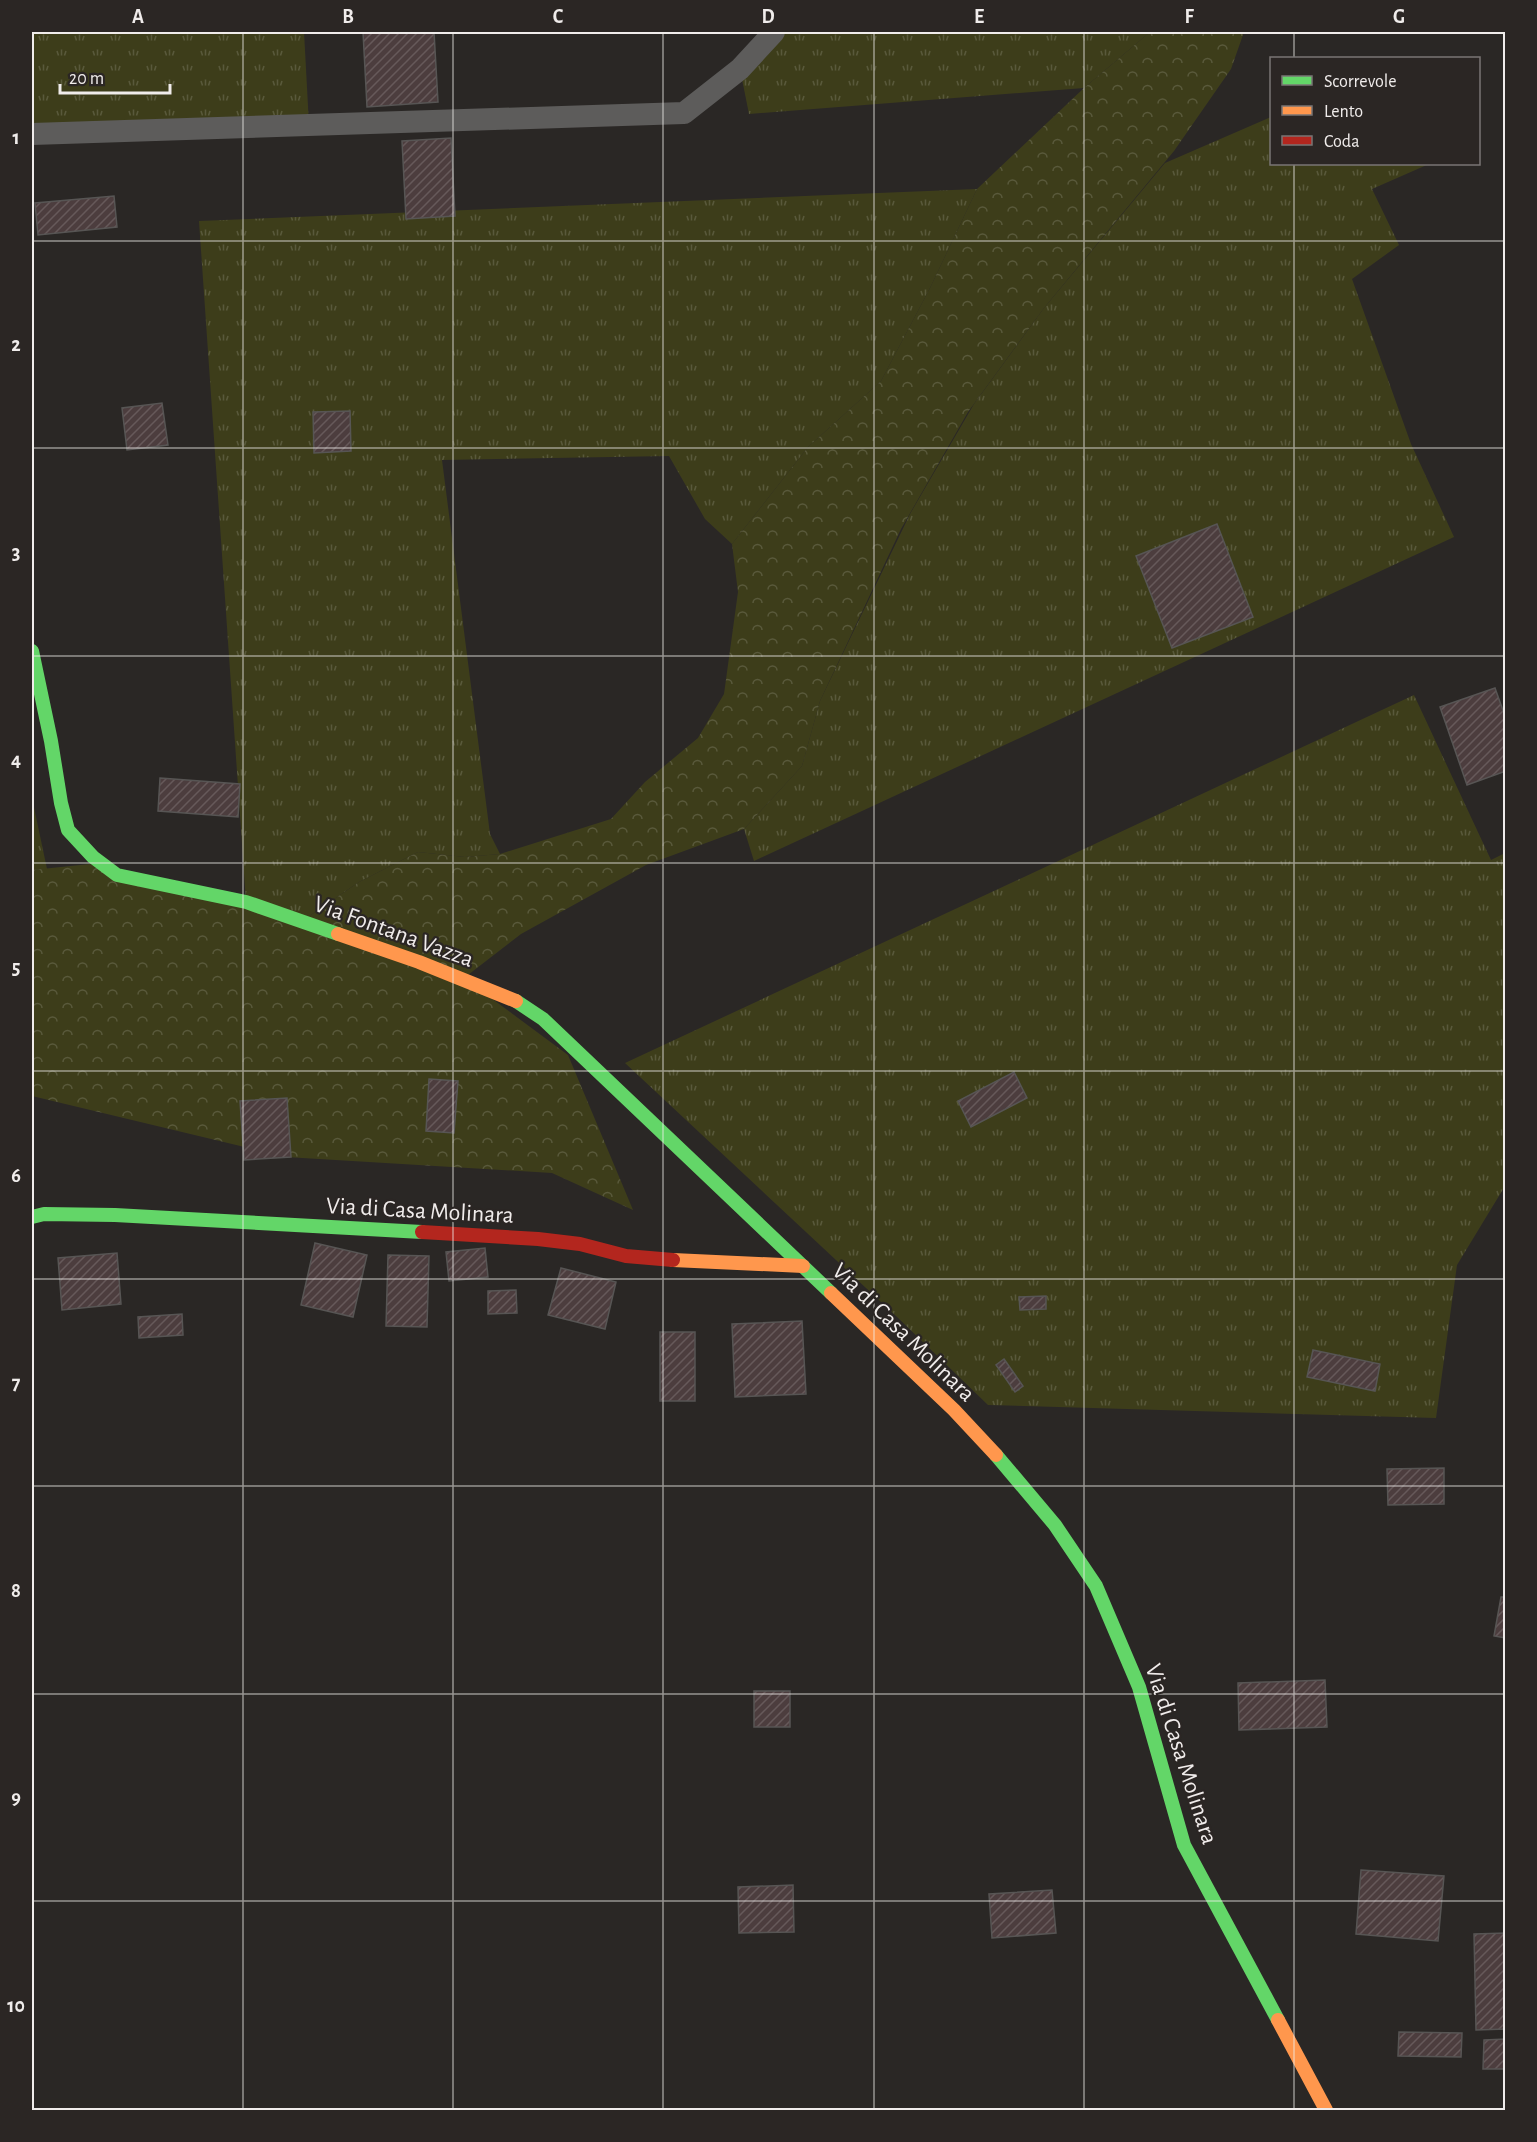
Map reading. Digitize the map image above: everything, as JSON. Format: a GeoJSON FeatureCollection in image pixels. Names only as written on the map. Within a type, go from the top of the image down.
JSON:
{"type":"FeatureCollection","features":[{"type":"Feature","properties":{"kind":"street","name":"Via Fontana Vazza"},"geometry":{"type":"LineString","coordinates":[[32,651],[68,831],[93,857],[117,875],[246,902],[419,962],[522,1003],[543,1019],[803,1266]]}},
{"type":"Feature","properties":{"kind":"street","name":"Via di Casa Molinara"},"geometry":{"type":"LineString","coordinates":[[32,1217],[44,1214],[115,1215],[538,1239],[580,1244],[626,1256],[684,1262],[803,1266],[954,1410],[1014,1475],[1055,1525],[1096,1586],[1139,1687],[1184,1845],[1326,2110]]}},
{"type":"Feature","properties":{"kind":"lane"},"geometry":{"type":"LineString","coordinates":[[32,134],[684,113],[740,69],[774,32]]}},
{"type":"Feature","properties":{"kind":"green space"},"geometry":{"type":"Polygon","coordinates":[[[32,32],[304,32],[309,125],[32,134],[32,32]]]}},
{"type":"Feature","properties":{"kind":"green space"},"geometry":{"type":"Polygon","coordinates":[[[774,32],[1150,32],[1084,88],[749,114],[740,69],[774,32]]]}},
{"type":"Feature","properties":{"kind":"green space"},"geometry":{"type":"Polygon","coordinates":[[[1150,32],[1244,32],[1231,69],[1174,151],[1044,308],[968,412],[901,529],[820,701],[802,766],[744,829],[646,865],[521,934],[464,978],[568,1055],[633,1210],[552,1173],[286,1157],[32,1096],[32,870],[90,864],[302,921],[359,882],[418,852],[465,857],[500,854],[611,819],[645,782],[698,738],[724,694],[738,592],[732,544],[808,447],[881,381],[930,288],[977,189],[1084,88],[1150,32]]]}},
{"type":"Feature","properties":{"kind":"green space"},"geometry":{"type":"Polygon","coordinates":[[[1270,117],[1270,165],[1427,165],[1372,189],[1399,245],[1352,279],[1411,444],[1454,537],[754,861],[744,829],[802,766],[820,701],[910,514],[974,404],[1044,308],[1165,163],[1270,117]]]}},
{"type":"Feature","properties":{"kind":"green space"},"geometry":{"type":"Polygon","coordinates":[[[977,189],[930,288],[881,381],[808,447],[732,544],[705,519],[669,456],[442,460],[490,834],[500,854],[465,857],[418,852],[359,882],[302,921],[246,902],[199,221],[977,189]]]}},
{"type":"Feature","properties":{"kind":"green space"},"geometry":{"type":"Polygon","coordinates":[[[1414,695],[1491,860],[1505,853],[1505,1186],[1457,1265],[1436,1418],[988,1405],[625,1063],[1414,695]]]}},
{"type":"Feature","properties":{"kind":"green space"},"geometry":{"type":"Polygon","coordinates":[[[32,798],[47,869],[32,870],[32,798]]]}},
{"type":"Feature","properties":{"kind":"building"},"geometry":{"type":"Polygon","coordinates":[[[363,32],[434,32],[438,102],[367,107],[363,32]]]}},
{"type":"Feature","properties":{"kind":"building"},"geometry":{"type":"Polygon","coordinates":[[[451,138],[455,216],[406,219],[402,141],[451,138]]]}},
{"type":"Feature","properties":{"kind":"building"},"geometry":{"type":"Polygon","coordinates":[[[114,196],[117,227],[38,235],[35,203],[114,196]]]}},
{"type":"Feature","properties":{"kind":"building"},"geometry":{"type":"Polygon","coordinates":[[[162,403],[168,445],[127,450],[122,408],[162,403]]]}},
{"type":"Feature","properties":{"kind":"building"},"geometry":{"type":"Polygon","coordinates":[[[350,411],[351,451],[314,453],[313,412],[350,411]]]}},
{"type":"Feature","properties":{"kind":"building"},"geometry":{"type":"Polygon","coordinates":[[[1217,524],[1253,617],[1172,648],[1136,556],[1217,524]]]}},
{"type":"Feature","properties":{"kind":"building"},"geometry":{"type":"Polygon","coordinates":[[[1495,688],[1506,719],[1506,771],[1467,785],[1440,707],[1495,688]]]}},
{"type":"Feature","properties":{"kind":"building"},"geometry":{"type":"Polygon","coordinates":[[[160,778],[240,784],[238,817],[158,811],[160,778]]]}},
{"type":"Feature","properties":{"kind":"building"},"geometry":{"type":"Polygon","coordinates":[[[1014,1072],[1027,1098],[971,1127],[958,1101],[1014,1072]]]}},
{"type":"Feature","properties":{"kind":"building"},"geometry":{"type":"Polygon","coordinates":[[[429,1079],[458,1081],[454,1133],[426,1131],[429,1079]]]}},
{"type":"Feature","properties":{"kind":"building"},"geometry":{"type":"Polygon","coordinates":[[[287,1098],[291,1157],[244,1160],[240,1101],[287,1098]]]}},
{"type":"Feature","properties":{"kind":"building"},"geometry":{"type":"Polygon","coordinates":[[[315,1243],[367,1255],[353,1317],[301,1305],[315,1243]]]}},
{"type":"Feature","properties":{"kind":"building"},"geometry":{"type":"Polygon","coordinates":[[[485,1248],[488,1277],[449,1281],[446,1252],[485,1248]]]}},
{"type":"Feature","properties":{"kind":"building"},"geometry":{"type":"Polygon","coordinates":[[[117,1253],[121,1304],[62,1310],[58,1258],[117,1253]]]}},
{"type":"Feature","properties":{"kind":"building"},"geometry":{"type":"Polygon","coordinates":[[[388,1255],[429,1256],[427,1327],[386,1326],[388,1255]]]}},
{"type":"Feature","properties":{"kind":"building"},"geometry":{"type":"Polygon","coordinates":[[[561,1268],[616,1282],[605,1329],[548,1315],[561,1268]]]}},
{"type":"Feature","properties":{"kind":"building"},"geometry":{"type":"Polygon","coordinates":[[[516,1290],[517,1313],[488,1314],[488,1291],[516,1290]]]}},
{"type":"Feature","properties":{"kind":"building"},"geometry":{"type":"Polygon","coordinates":[[[1046,1296],[1046,1309],[1020,1310],[1019,1297],[1046,1296]]]}},
{"type":"Feature","properties":{"kind":"building"},"geometry":{"type":"Polygon","coordinates":[[[182,1314],[183,1335],[139,1338],[138,1317],[182,1314]]]}},
{"type":"Feature","properties":{"kind":"building"},"geometry":{"type":"Polygon","coordinates":[[[802,1321],[806,1394],[735,1397],[732,1324],[802,1321]]]}},
{"type":"Feature","properties":{"kind":"building"},"geometry":{"type":"Polygon","coordinates":[[[660,1332],[695,1332],[695,1401],[660,1401],[660,1332]]]}},
{"type":"Feature","properties":{"kind":"building"},"geometry":{"type":"Polygon","coordinates":[[[1313,1350],[1380,1364],[1375,1391],[1307,1377],[1313,1350]]]}},
{"type":"Feature","properties":{"kind":"building"},"geometry":{"type":"Polygon","coordinates":[[[1004,1359],[1023,1386],[1015,1392],[996,1365],[1004,1359]]]}},
{"type":"Feature","properties":{"kind":"building"},"geometry":{"type":"Polygon","coordinates":[[[1444,1468],[1444,1504],[1388,1505],[1387,1469],[1444,1468]]]}},
{"type":"Feature","properties":{"kind":"building"},"geometry":{"type":"Polygon","coordinates":[[[1501,1597],[1506,1597],[1506,1638],[1494,1636],[1501,1597]]]}},
{"type":"Feature","properties":{"kind":"building"},"geometry":{"type":"Polygon","coordinates":[[[1325,1680],[1327,1727],[1239,1730],[1238,1683],[1325,1680]]]}},
{"type":"Feature","properties":{"kind":"building"},"geometry":{"type":"Polygon","coordinates":[[[754,1691],[790,1691],[790,1727],[754,1727],[754,1691]]]}},
{"type":"Feature","properties":{"kind":"building"},"geometry":{"type":"Polygon","coordinates":[[[1361,1870],[1444,1876],[1438,1941],[1356,1934],[1361,1870]]]}},
{"type":"Feature","properties":{"kind":"building"},"geometry":{"type":"Polygon","coordinates":[[[793,1885],[794,1932],[739,1933],[738,1887],[793,1885]]]}},
{"type":"Feature","properties":{"kind":"building"},"geometry":{"type":"Polygon","coordinates":[[[1052,1890],[1056,1933],[992,1938],[989,1894],[1052,1890]]]}},
{"type":"Feature","properties":{"kind":"building"},"geometry":{"type":"Polygon","coordinates":[[[1506,1933],[1506,2029],[1476,2030],[1474,1934],[1506,1933]]]}},
{"type":"Feature","properties":{"kind":"building"},"geometry":{"type":"Polygon","coordinates":[[[1399,2032],[1462,2033],[1461,2057],[1398,2056],[1399,2032]]]}},
{"type":"Feature","properties":{"kind":"building"},"geometry":{"type":"Polygon","coordinates":[[[1506,2039],[1506,2069],[1483,2069],[1484,2040],[1506,2039]]]}},
{"type":"Feature","properties":{"kind":"traffic: fast"},"geometry":{"type":"LineString","coordinates":[[32,651],[68,830],[93,857],[117,875],[246,902],[338,934]]}},
{"type":"Feature","properties":{"kind":"traffic: fast"},"geometry":{"type":"LineString","coordinates":[[516,1001],[543,1019],[831,1293]]}},
{"type":"Feature","properties":{"kind":"traffic: fast"},"geometry":{"type":"LineString","coordinates":[[32,1217],[44,1214],[115,1215],[422,1232]]}},
{"type":"Feature","properties":{"kind":"traffic: fast"},"geometry":{"type":"LineString","coordinates":[[996,1455],[1055,1525],[1096,1586],[1139,1687],[1184,1845],[1278,2020]]}},
{"type":"Feature","properties":{"kind":"traffic: slow"},"geometry":{"type":"LineString","coordinates":[[338,934],[419,962],[516,1001]]}},
{"type":"Feature","properties":{"kind":"traffic: slow"},"geometry":{"type":"LineString","coordinates":[[673,1260],[803,1266]]}},
{"type":"Feature","properties":{"kind":"traffic: slow"},"geometry":{"type":"LineString","coordinates":[[831,1293],[954,1410],[996,1455]]}},
{"type":"Feature","properties":{"kind":"traffic: slow"},"geometry":{"type":"LineString","coordinates":[[1278,2020],[1326,2110]]}},
{"type":"Feature","properties":{"kind":"traffic: jam"},"geometry":{"type":"LineString","coordinates":[[422,1232],[538,1239],[580,1244],[626,1256],[673,1260]]}}]}
